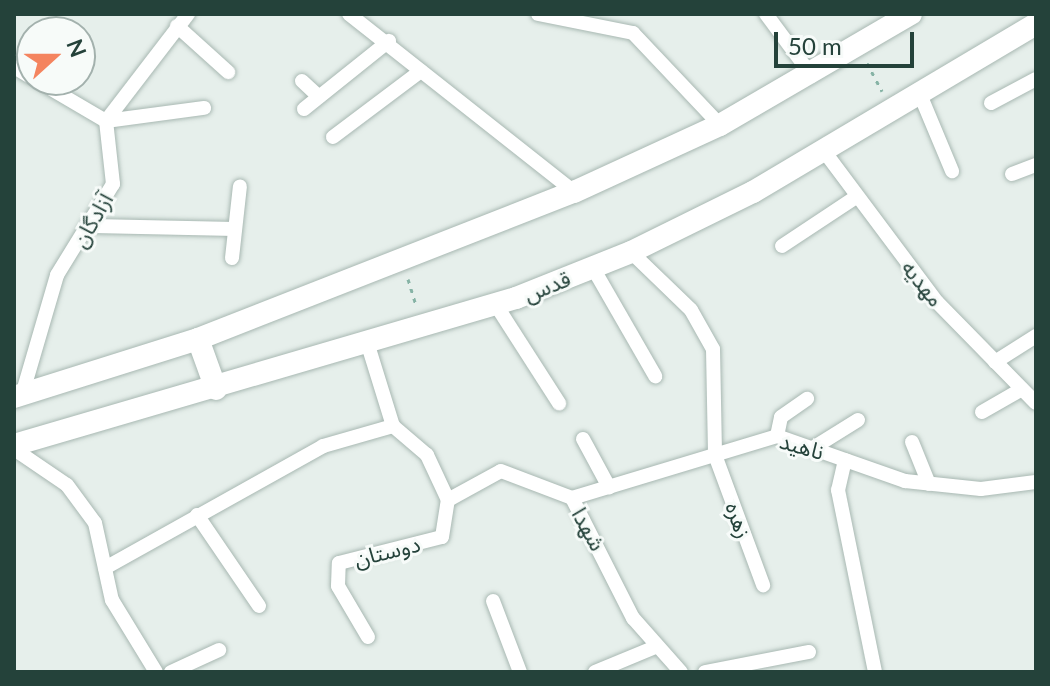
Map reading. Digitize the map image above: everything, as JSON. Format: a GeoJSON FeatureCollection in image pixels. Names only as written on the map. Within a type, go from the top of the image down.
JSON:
{"type":"FeatureCollection","features":[{"type":"Feature","properties":{"kind":"main road"},"geometry":{"type":"LineString","coordinates":[[18,396],[198,339],[574,192],[720,125],[812,76],[860,48],[896,18]]}},
{"type":"Feature","properties":{"kind":"main road","name":"قدس"},"geometry":{"type":"LineString","coordinates":[[14,447],[368,345],[496,305],[593,268],[631,252],[824,151],[1036,24]]}},
{"type":"Feature","properties":{"kind":"main road"},"geometry":{"type":"LineString","coordinates":[[198,339],[216,389]]}},
{"type":"Feature","properties":{"kind":"street"},"geometry":{"type":"LineString","coordinates":[[106,121],[188,14]]}},
{"type":"Feature","properties":{"kind":"street"},"geometry":{"type":"LineString","coordinates":[[349,14],[389,41],[421,71],[574,192]]}},
{"type":"Feature","properties":{"kind":"street"},"geometry":{"type":"LineString","coordinates":[[538,14],[633,33],[720,125]]}},
{"type":"Feature","properties":{"kind":"street"},"geometry":{"type":"LineString","coordinates":[[766,14],[812,76]]}},
{"type":"Feature","properties":{"kind":"street"},"geometry":{"type":"LineString","coordinates":[[177,26],[228,72]]}},
{"type":"Feature","properties":{"kind":"street"},"geometry":{"type":"LineString","coordinates":[[304,109],[389,41]]}},
{"type":"Feature","properties":{"kind":"street"},"geometry":{"type":"LineString","coordinates":[[333,137],[421,71]]}},
{"type":"Feature","properties":{"kind":"street"},"geometry":{"type":"LineString","coordinates":[[991,103],[1036,79]]}},
{"type":"Feature","properties":{"kind":"street"},"geometry":{"type":"LineString","coordinates":[[302,81],[319,97]]}},
{"type":"Feature","properties":{"kind":"street"},"geometry":{"type":"LineString","coordinates":[[919,92],[952,171]]}},
{"type":"Feature","properties":{"kind":"street"},"geometry":{"type":"LineString","coordinates":[[63,96],[106,121],[204,108]]}},
{"type":"Feature","properties":{"kind":"street","name":"آزادگان"},"geometry":{"type":"LineString","coordinates":[[18,396],[57,275],[93,226],[113,184],[106,121]]}},
{"type":"Feature","properties":{"kind":"street","name":"مهدیه"},"geometry":{"type":"LineString","coordinates":[[824,151],[937,302],[1036,403]]}},
{"type":"Feature","properties":{"kind":"street"},"geometry":{"type":"LineString","coordinates":[[1012,174],[1036,165]]}},
{"type":"Feature","properties":{"kind":"street"},"geometry":{"type":"LineString","coordinates":[[232,258],[240,186]]}},
{"type":"Feature","properties":{"kind":"street"},"geometry":{"type":"LineString","coordinates":[[782,246],[856,197]]}},
{"type":"Feature","properties":{"kind":"street"},"geometry":{"type":"LineString","coordinates":[[93,226],[235,229]]}},
{"type":"Feature","properties":{"kind":"street","name":"زهره"},"geometry":{"type":"LineString","coordinates":[[631,252],[691,310],[713,349],[715,455],[763,585]]}},
{"type":"Feature","properties":{"kind":"street"},"geometry":{"type":"LineString","coordinates":[[593,268],[655,376]]}},
{"type":"Feature","properties":{"kind":"street"},"geometry":{"type":"LineString","coordinates":[[496,305],[559,403]]}},
{"type":"Feature","properties":{"kind":"street"},"geometry":{"type":"LineString","coordinates":[[995,362],[1036,336]]}},
{"type":"Feature","properties":{"kind":"street"},"geometry":{"type":"LineString","coordinates":[[368,345],[393,426],[427,455],[448,500]]}},
{"type":"Feature","properties":{"kind":"street"},"geometry":{"type":"LineString","coordinates":[[982,412],[1022,389]]}},
{"type":"Feature","properties":{"kind":"street"},"geometry":{"type":"LineString","coordinates":[[777,436],[781,417],[807,399]]}},
{"type":"Feature","properties":{"kind":"street"},"geometry":{"type":"LineString","coordinates":[[813,448],[858,420]]}},
{"type":"Feature","properties":{"kind":"street"},"geometry":{"type":"LineString","coordinates":[[105,568],[323,446],[393,426]]}},
{"type":"Feature","properties":{"kind":"street","name":"ناهید"},"geometry":{"type":"LineString","coordinates":[[572,498],[777,436],[845,460],[929,484],[981,489],[1036,482]]}},
{"type":"Feature","properties":{"kind":"street"},"geometry":{"type":"LineString","coordinates":[[583,439],[609,487]]}},
{"type":"Feature","properties":{"kind":"street"},"geometry":{"type":"LineString","coordinates":[[912,442],[929,484]]}},
{"type":"Feature","properties":{"kind":"street"},"geometry":{"type":"LineString","coordinates":[[14,447],[67,485],[95,523],[112,600],[156,672]]}},
{"type":"Feature","properties":{"kind":"street"},"geometry":{"type":"LineString","coordinates":[[845,460],[838,490],[875,672]]}},
{"type":"Feature","properties":{"kind":"street","name":"شهدا"},"geometry":{"type":"LineString","coordinates":[[448,500],[501,471],[572,498],[653,648],[681,672]]}},
{"type":"Feature","properties":{"kind":"street","name":"دوستان"},"geometry":{"type":"LineString","coordinates":[[368,637],[338,586],[339,563],[442,537],[448,500]]}},
{"type":"Feature","properties":{"kind":"street"},"geometry":{"type":"LineString","coordinates":[[197,515],[259,606]]}},
{"type":"Feature","properties":{"kind":"street"},"geometry":{"type":"LineString","coordinates":[[493,601],[520,672]]}},
{"type":"Feature","properties":{"kind":"street"},"geometry":{"type":"LineString","coordinates":[[595,672],[653,648]]}},
{"type":"Feature","properties":{"kind":"street"},"geometry":{"type":"LineString","coordinates":[[171,672],[219,650]]}},
{"type":"Feature","properties":{"kind":"street"},"geometry":{"type":"LineString","coordinates":[[705,672],[809,652]]}},
{"type":"Feature","properties":{"kind":"path"},"geometry":{"type":"LineString","coordinates":[[860,48],[891,109]]}},
{"type":"Feature","properties":{"kind":"path"},"geometry":{"type":"LineString","coordinates":[[402,260],[422,328]]}}]}
